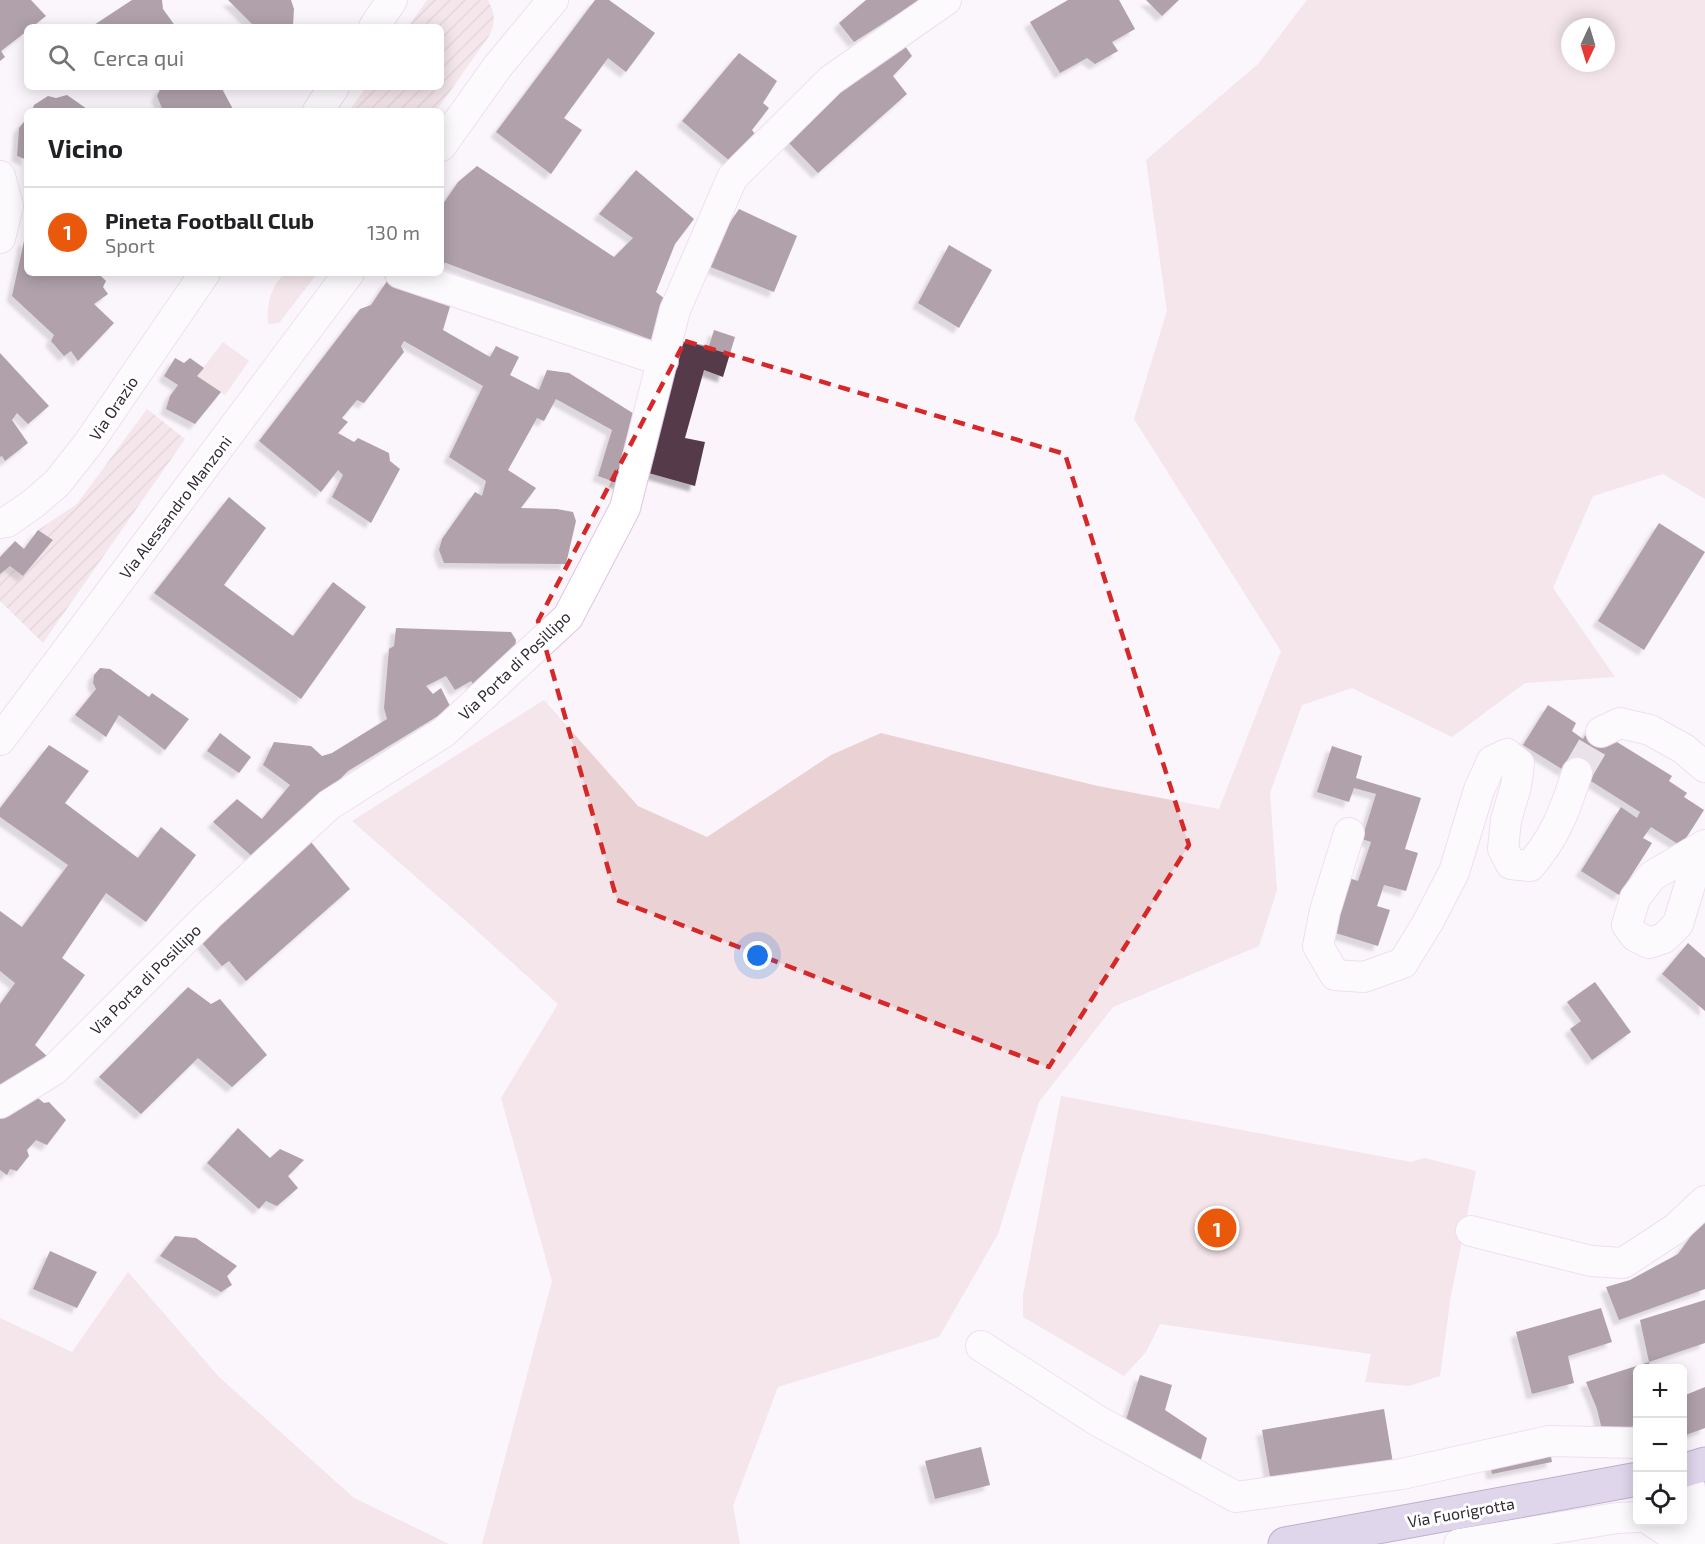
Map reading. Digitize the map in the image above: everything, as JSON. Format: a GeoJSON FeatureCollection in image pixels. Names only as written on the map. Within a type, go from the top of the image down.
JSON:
{"type":"FeatureCollection","features":[{"type":"Feature","properties":{"kind":"main road","name":"Via Fuorigrotta"},"geometry":{"type":"LineString","coordinates":[[1285,1544],[1633,1480]]}},
{"type":"Feature","properties":{"kind":"street"},"geometry":{"type":"LineString","coordinates":[[376,24],[392,0]]}},
{"type":"Feature","properties":{"kind":"street"},"geometry":{"type":"LineString","coordinates":[[444,142],[498,66],[553,0]]}},
{"type":"Feature","properties":{"kind":"street","name":"Via Porta di Posillipo"},"geometry":{"type":"LineString","coordinates":[[0,1103],[54,1070],[210,914],[329,806],[444,732],[568,617],[625,508],[675,310],[732,178],[831,80],[946,0]]}},
{"type":"Feature","properties":{"kind":"street"},"geometry":{"type":"LineString","coordinates":[[320,108],[332,90]]}},
{"type":"Feature","properties":{"kind":"street"},"geometry":{"type":"LineString","coordinates":[[0,176],[8,206],[0,238]]}},
{"type":"Feature","properties":{"kind":"street","name":"Via Orazio"},"geometry":{"type":"LineString","coordinates":[[0,523],[7,522],[57,483],[88,444],[203,276]]}},
{"type":"Feature","properties":{"kind":"street","name":"Via Alessandro Manzoni"},"geometry":{"type":"LineString","coordinates":[[0,740],[347,276]]}},
{"type":"Feature","properties":{"kind":"street"},"geometry":{"type":"LineString","coordinates":[[409,276],[663,361]]}},
{"type":"Feature","properties":{"kind":"street"},"geometry":{"type":"LineString","coordinates":[[1601,732],[1620,723],[1650,730],[1684,749],[1705,767]]}},
{"type":"Feature","properties":{"kind":"street"},"geometry":{"type":"LineString","coordinates":[[1349,833],[1325,911],[1318,946],[1335,975],[1364,977],[1403,963],[1428,921],[1454,872],[1479,790],[1492,761],[1507,754],[1519,764],[1516,786],[1506,820],[1503,849],[1511,864],[1530,866],[1546,847],[1563,816],[1577,772]]}},
{"type":"Feature","properties":{"kind":"street"},"geometry":{"type":"LineString","coordinates":[[1705,845],[1652,876],[1635,898],[1627,925],[1635,936],[1649,943],[1664,938],[1678,924],[1692,878],[1705,868]]}},
{"type":"Feature","properties":{"kind":"street"},"geometry":{"type":"LineString","coordinates":[[1471,1231],[1591,1261],[1623,1263],[1675,1229],[1705,1201]]}},
{"type":"Feature","properties":{"kind":"street"},"geometry":{"type":"LineString","coordinates":[[981,1347],[1098,1421],[1236,1497],[1402,1474],[1549,1441],[1633,1443]]}},
{"type":"Feature","properties":{"kind":"street"},"geometry":{"type":"LineString","coordinates":[[1689,1468],[1702,1544]]}},
{"type":"Feature","properties":{"kind":"street"},"geometry":{"type":"LineString","coordinates":[[1459,1544],[1633,1517]]}},
{"type":"Feature","properties":{"kind":"street"},"geometry":{"type":"LineString","coordinates":[[1661,1526],[1688,1544]]}},
{"type":"Feature","properties":{"kind":"highlighted area"},"geometry":{"type":"Polygon","coordinates":[[[685,341],[1065,454],[1189,845],[1049,1067],[617,900],[538,621],[685,341]]]}},
{"type":"Feature","properties":{"kind":"shaded area"},"geometry":{"type":"Polygon","coordinates":[[[427,0],[488,0],[494,18],[489,36],[438,108],[351,108],[364,90],[444,90],[444,24],[410,24],[427,0]]]}},
{"type":"Feature","properties":{"kind":"shaded area"},"geometry":{"type":"Polygon","coordinates":[[[1307,0],[1705,0],[1705,499],[1663,474],[1593,496],[1553,588],[1615,677],[1525,683],[1452,737],[1352,688],[1302,705],[1270,793],[1277,890],[1259,946],[1113,1007],[1039,1102],[998,1234],[939,1337],[778,1387],[733,1506],[740,1544],[482,1544],[552,1281],[501,1098],[558,1004],[352,821],[544,700],[638,806],[707,837],[831,755],[881,733],[1098,786],[1219,809],[1281,651],[1134,419],[1167,311],[1146,160],[1258,64],[1307,0]]]}},
{"type":"Feature","properties":{"kind":"shaded area"},"geometry":{"type":"Polygon","coordinates":[[[283,276],[315,276],[279,323],[268,324],[270,296],[283,276]]]}},
{"type":"Feature","properties":{"kind":"shaded area"},"geometry":{"type":"Polygon","coordinates":[[[223,342],[249,361],[225,395],[197,376],[223,342]]]}},
{"type":"Feature","properties":{"kind":"shaded area"},"geometry":{"type":"Polygon","coordinates":[[[147,409],[185,439],[43,643],[0,601],[0,574],[10,566],[23,576],[53,541],[38,530],[77,504],[147,409]]]}},
{"type":"Feature","properties":{"kind":"shaded area"},"geometry":{"type":"Polygon","coordinates":[[[1061,1096],[1411,1162],[1424,1158],[1476,1171],[1451,1295],[1440,1376],[1409,1386],[1365,1382],[1371,1354],[1160,1324],[1146,1352],[1124,1376],[1023,1317],[1023,1295],[1061,1096]]]}},
{"type":"Feature","properties":{"kind":"shaded area"},"geometry":{"type":"Polygon","coordinates":[[[128,1272],[219,1377],[354,1498],[449,1544],[0,1544],[0,1318],[72,1352],[128,1272]]]}},
{"type":"Feature","properties":{"kind":"building"},"geometry":{"type":"Polygon","coordinates":[[[0,0],[31,0],[46,16],[36,24],[24,24],[24,33],[1,51],[5,57],[0,61],[0,0]]]}},
{"type":"Feature","properties":{"kind":"building"},"geometry":{"type":"Polygon","coordinates":[[[132,0],[162,0],[163,9],[174,24],[96,24],[132,0]]]}},
{"type":"Feature","properties":{"kind":"building"},"geometry":{"type":"Polygon","coordinates":[[[228,0],[291,0],[294,9],[293,24],[252,24],[228,0]]]}},
{"type":"Feature","properties":{"kind":"building"},"geometry":{"type":"Polygon","coordinates":[[[595,0],[609,0],[655,33],[626,72],[608,58],[564,118],[582,130],[551,174],[496,132],[595,0]]]}},
{"type":"Feature","properties":{"kind":"building"},"geometry":{"type":"Polygon","coordinates":[[[866,0],[920,0],[854,42],[839,23],[866,0]]]}},
{"type":"Feature","properties":{"kind":"building"},"geometry":{"type":"Polygon","coordinates":[[[1068,0],[1119,0],[1135,29],[1112,42],[1118,51],[1095,64],[1087,58],[1060,73],[1030,22],[1068,0]]]}},
{"type":"Feature","properties":{"kind":"building"},"geometry":{"type":"Polygon","coordinates":[[[1146,0],[1179,0],[1162,16],[1146,0]]]}},
{"type":"Feature","properties":{"kind":"building"},"geometry":{"type":"Polygon","coordinates":[[[905,46],[912,56],[893,76],[907,94],[818,173],[787,141],[829,97],[905,46]]]}},
{"type":"Feature","properties":{"kind":"building"},"geometry":{"type":"Polygon","coordinates":[[[739,53],[777,81],[763,103],[769,108],[752,130],[755,134],[731,162],[682,121],[739,53]]]}},
{"type":"Feature","properties":{"kind":"building"},"geometry":{"type":"Polygon","coordinates":[[[160,90],[223,90],[232,108],[162,108],[157,96],[160,90]]]}},
{"type":"Feature","properties":{"kind":"building"},"geometry":{"type":"Polygon","coordinates":[[[67,95],[86,108],[33,108],[48,96],[56,98],[67,95]]]}},
{"type":"Feature","properties":{"kind":"building"},"geometry":{"type":"Polygon","coordinates":[[[24,122],[24,159],[17,156],[19,128],[24,122]]]}},
{"type":"Feature","properties":{"kind":"building"},"geometry":{"type":"Polygon","coordinates":[[[477,166],[614,257],[633,238],[599,214],[636,170],[694,219],[675,244],[656,292],[665,299],[652,340],[444,263],[444,203],[458,182],[477,166]]]}},
{"type":"Feature","properties":{"kind":"building"},"geometry":{"type":"Polygon","coordinates":[[[739,209],[797,236],[774,292],[708,266],[723,233],[739,209]]]}},
{"type":"Feature","properties":{"kind":"building"},"geometry":{"type":"Polygon","coordinates":[[[24,241],[24,276],[101,276],[106,281],[103,287],[108,294],[94,304],[114,323],[78,361],[71,351],[64,356],[51,341],[54,335],[12,296],[24,241]]]}},
{"type":"Feature","properties":{"kind":"building"},"geometry":{"type":"Polygon","coordinates":[[[949,245],[992,270],[959,328],[918,303],[949,245]]]}},
{"type":"Feature","properties":{"kind":"building"},"geometry":{"type":"Polygon","coordinates":[[[387,281],[451,303],[443,330],[490,357],[496,346],[519,357],[510,375],[539,390],[547,370],[569,373],[639,417],[620,484],[598,476],[612,430],[556,399],[544,421],[537,418],[508,470],[536,488],[521,508],[573,512],[576,521],[566,564],[444,563],[439,550],[442,539],[475,492],[482,496],[486,481],[449,457],[483,386],[404,341],[401,346],[404,352],[364,403],[357,400],[342,418],[348,422],[338,433],[354,442],[358,438],[389,453],[390,461],[400,469],[371,523],[332,497],[343,475],[338,470],[321,492],[259,441],[360,309],[371,305],[387,281]]]}},
{"type":"Feature","properties":{"kind":"building"},"geometry":{"type":"Polygon","coordinates":[[[714,330],[735,337],[723,377],[704,370],[685,438],[705,442],[695,486],[645,472],[681,341],[709,346],[714,330]]]}},
{"type":"Feature","properties":{"kind":"building"},"geometry":{"type":"Polygon","coordinates":[[[0,353],[49,406],[28,424],[17,413],[12,420],[28,443],[5,461],[2,456],[0,457],[0,353]]]}},
{"type":"Feature","properties":{"kind":"building"},"geometry":{"type":"Polygon","coordinates":[[[175,358],[184,363],[190,358],[204,368],[197,376],[221,392],[195,424],[166,409],[170,396],[178,385],[164,376],[175,358]]]}},
{"type":"Feature","properties":{"kind":"building"},"geometry":{"type":"Polygon","coordinates":[[[229,497],[266,528],[224,585],[293,636],[333,582],[366,607],[301,699],[154,593],[229,497]]]}},
{"type":"Feature","properties":{"kind":"building"},"geometry":{"type":"Polygon","coordinates":[[[1659,523],[1705,552],[1644,650],[1598,621],[1659,523]]]}},
{"type":"Feature","properties":{"kind":"building"},"geometry":{"type":"Polygon","coordinates":[[[38,530],[53,540],[23,576],[10,566],[0,574],[0,557],[15,541],[24,549],[38,530]]]}},
{"type":"Feature","properties":{"kind":"building"},"geometry":{"type":"Polygon","coordinates":[[[396,628],[511,632],[516,640],[514,660],[474,686],[471,681],[455,690],[446,676],[426,686],[433,694],[441,688],[451,708],[348,771],[315,805],[254,858],[213,822],[237,799],[262,819],[290,785],[263,765],[274,742],[311,746],[322,756],[332,753],[387,719],[384,708],[389,649],[394,646],[396,628]]]}},
{"type":"Feature","properties":{"kind":"building"},"geometry":{"type":"Polygon","coordinates":[[[100,668],[110,669],[149,697],[152,693],[189,719],[165,750],[119,715],[106,737],[75,715],[96,689],[93,683],[94,675],[100,668]]]}},
{"type":"Feature","properties":{"kind":"building"},"geometry":{"type":"Polygon","coordinates":[[[1548,705],[1576,723],[1572,731],[1583,739],[1591,726],[1672,776],[1669,781],[1687,793],[1684,797],[1704,810],[1681,846],[1651,827],[1643,838],[1652,843],[1619,895],[1581,871],[1621,807],[1637,818],[1640,812],[1567,766],[1565,771],[1523,745],[1548,705]]]}},
{"type":"Feature","properties":{"kind":"building"},"geometry":{"type":"Polygon","coordinates":[[[220,733],[251,757],[239,773],[207,751],[220,733]]]}},
{"type":"Feature","properties":{"kind":"building"},"geometry":{"type":"Polygon","coordinates":[[[49,745],[89,771],[65,803],[138,858],[161,827],[196,855],[146,922],[106,893],[62,958],[85,975],[35,1045],[48,1057],[0,1091],[0,1004],[15,983],[0,971],[0,911],[22,927],[68,865],[0,817],[0,808],[49,745]]]}},
{"type":"Feature","properties":{"kind":"building"},"geometry":{"type":"Polygon","coordinates":[[[1332,746],[1362,756],[1356,778],[1421,798],[1405,849],[1418,853],[1406,891],[1384,885],[1377,906],[1390,910],[1378,946],[1329,931],[1346,877],[1358,881],[1371,842],[1362,839],[1376,794],[1354,788],[1349,802],[1317,792],[1332,746]]]}},
{"type":"Feature","properties":{"kind":"building"},"geometry":{"type":"Polygon","coordinates":[[[311,842],[350,889],[246,981],[229,961],[222,966],[202,943],[238,903],[311,842]]]}},
{"type":"Feature","properties":{"kind":"building"},"geometry":{"type":"Polygon","coordinates":[[[1688,943],[1705,958],[1705,1011],[1662,974],[1688,943]]]}},
{"type":"Feature","properties":{"kind":"building"},"geometry":{"type":"Polygon","coordinates":[[[1595,982],[1631,1032],[1592,1060],[1570,1029],[1581,1021],[1567,1002],[1595,982]]]}},
{"type":"Feature","properties":{"kind":"building"},"geometry":{"type":"Polygon","coordinates":[[[188,987],[211,1004],[220,999],[267,1055],[232,1087],[198,1058],[141,1114],[99,1077],[188,987]]]}},
{"type":"Feature","properties":{"kind":"building"},"geometry":{"type":"Polygon","coordinates":[[[33,1094],[44,1103],[49,1102],[66,1120],[47,1145],[36,1140],[27,1150],[29,1156],[17,1171],[10,1169],[7,1175],[0,1170],[0,1116],[33,1094]]]}},
{"type":"Feature","properties":{"kind":"building"},"geometry":{"type":"Polygon","coordinates":[[[238,1128],[270,1158],[280,1149],[304,1160],[288,1176],[298,1188],[277,1206],[266,1201],[259,1209],[207,1163],[238,1128]]]}},
{"type":"Feature","properties":{"kind":"building"},"geometry":{"type":"Polygon","coordinates":[[[1705,1221],[1705,1289],[1619,1320],[1606,1287],[1630,1280],[1678,1254],[1696,1229],[1705,1221]]]}},
{"type":"Feature","properties":{"kind":"building"},"geometry":{"type":"Polygon","coordinates":[[[175,1236],[196,1238],[237,1266],[227,1276],[232,1285],[221,1292],[160,1256],[175,1236]]]}},
{"type":"Feature","properties":{"kind":"building"},"geometry":{"type":"Polygon","coordinates":[[[50,1251],[97,1272],[77,1308],[33,1289],[50,1251]]]}},
{"type":"Feature","properties":{"kind":"building"},"geometry":{"type":"Polygon","coordinates":[[[1705,1300],[1705,1343],[1649,1362],[1640,1320],[1705,1300]]]}},
{"type":"Feature","properties":{"kind":"building"},"geometry":{"type":"Polygon","coordinates":[[[1601,1308],[1612,1342],[1568,1356],[1574,1383],[1532,1394],[1516,1332],[1601,1308]]]}},
{"type":"Feature","properties":{"kind":"building"},"geometry":{"type":"Polygon","coordinates":[[[1633,1367],[1633,1426],[1603,1434],[1597,1409],[1586,1382],[1633,1367]]]}},
{"type":"Feature","properties":{"kind":"building"},"geometry":{"type":"Polygon","coordinates":[[[1140,1375],[1172,1385],[1165,1410],[1207,1438],[1200,1463],[1125,1423],[1140,1375]]]}},
{"type":"Feature","properties":{"kind":"building"},"geometry":{"type":"Polygon","coordinates":[[[1705,1387],[1705,1428],[1687,1435],[1687,1418],[1687,1394],[1705,1387]]]}},
{"type":"Feature","properties":{"kind":"building"},"geometry":{"type":"Polygon","coordinates":[[[1384,1409],[1393,1463],[1271,1483],[1262,1430],[1384,1409]]]}},
{"type":"Feature","properties":{"kind":"building"},"geometry":{"type":"Polygon","coordinates":[[[981,1447],[990,1485],[935,1499],[925,1461],[981,1447]]]}},
{"type":"Feature","properties":{"kind":"building"},"geometry":{"type":"Polygon","coordinates":[[[1550,1451],[1552,1462],[1492,1474],[1490,1464],[1550,1451]]]}},
{"type":"Feature","properties":{"kind":"tunnel"},"geometry":{"type":"LineString","coordinates":[[1577,773],[1601,732]]}},
{"type":"Feature","properties":{"kind":"place","name":"Pineta Football Club"},"geometry":{"type":"Point","coordinates":[1217,1228]}}]}
